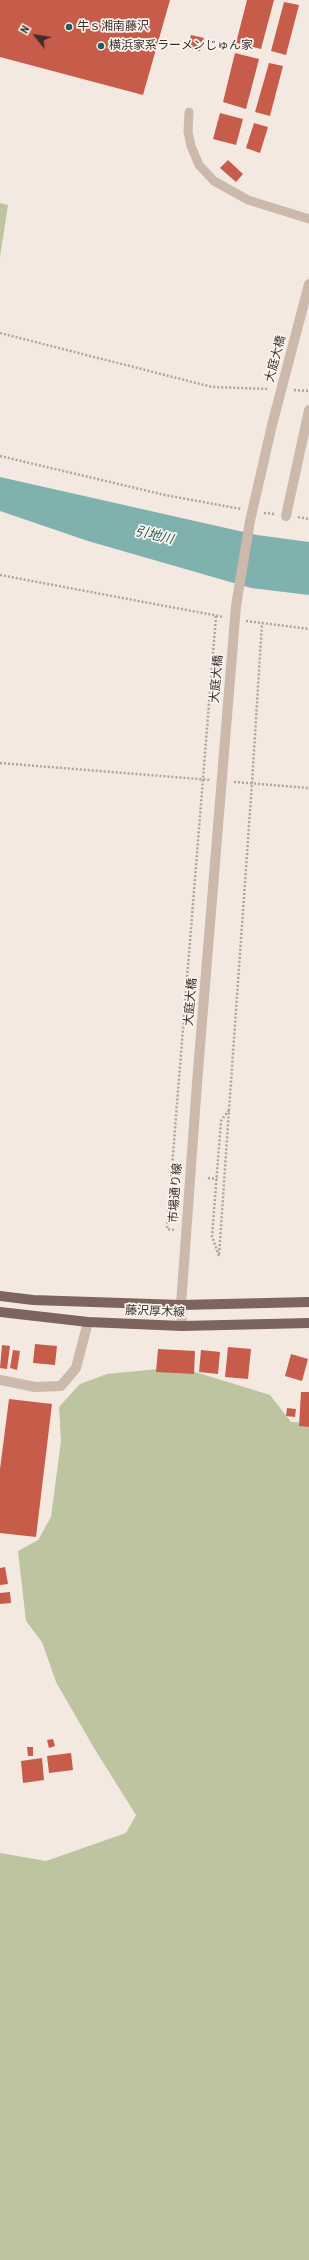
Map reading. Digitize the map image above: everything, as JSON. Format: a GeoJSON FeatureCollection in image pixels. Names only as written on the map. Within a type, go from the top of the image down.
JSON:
{"type":"FeatureCollection","features":[{"type":"Feature","properties":{"kind":"main road","name":"藤沢厚木線"},"geometry":{"type":"LineString","coordinates":[[0,1296],[33,1300],[181,1305],[309,1302]]}},
{"type":"Feature","properties":{"kind":"main road","name":"藤沢厚木線"},"geometry":{"type":"LineString","coordinates":[[0,1312],[88,1322],[182,1326],[309,1323]]}},
{"type":"Feature","properties":{"kind":"street","name":"大庭大橋"},"geometry":{"type":"LineString","coordinates":[[197,1083],[236,606],[250,522],[267,447],[309,284]]}},
{"type":"Feature","properties":{"kind":"street"},"geometry":{"type":"LineString","coordinates":[[286,516],[309,410]]}},
{"type":"Feature","properties":{"kind":"street","name":"市場通り線"},"geometry":{"type":"LineString","coordinates":[[182,1326],[181,1305],[197,1083]]}},
{"type":"Feature","properties":{"kind":"street"},"geometry":{"type":"LineString","coordinates":[[0,1380],[35,1387],[61,1386],[76,1368],[88,1322]]}},
{"type":"Feature","properties":{"kind":"lane"},"geometry":{"type":"LineString","coordinates":[[189,112],[188,132],[190,146],[199,165],[214,181],[248,200],[309,219]]}},
{"type":"Feature","properties":{"kind":"path"},"geometry":{"type":"LineString","coordinates":[[0,333],[212,387],[272,390]]}},
{"type":"Feature","properties":{"kind":"path"},"geometry":{"type":"LineString","coordinates":[[286,390],[309,391]]}},
{"type":"Feature","properties":{"kind":"path"},"geometry":{"type":"LineString","coordinates":[[0,456],[165,495],[248,510]]}},
{"type":"Feature","properties":{"kind":"path"},"geometry":{"type":"LineString","coordinates":[[263,512],[309,518]]}},
{"type":"Feature","properties":{"kind":"path"},"geometry":{"type":"LineString","coordinates":[[0,575],[232,618]]}},
{"type":"Feature","properties":{"kind":"path"},"geometry":{"type":"LineString","coordinates":[[174,1230],[167,1229],[216,616]]}},
{"type":"Feature","properties":{"kind":"path"},"geometry":{"type":"LineString","coordinates":[[239,620],[309,629]]}},
{"type":"Feature","properties":{"kind":"path"},"geometry":{"type":"LineString","coordinates":[[229,1110],[221,1121],[212,1236],[219,1256],[252,783],[262,623]]}},
{"type":"Feature","properties":{"kind":"path"},"geometry":{"type":"LineString","coordinates":[[0,764],[217,780]]}},
{"type":"Feature","properties":{"kind":"path"},"geometry":{"type":"LineString","coordinates":[[231,782],[309,788]]}},
{"type":"Feature","properties":{"kind":"path"},"geometry":{"type":"LineString","coordinates":[[208,1178],[217,1179]]}},
{"type":"Feature","properties":{"kind":"green space"},"geometry":{"type":"Polygon","coordinates":[[[0,203],[8,205],[0,257],[0,203]]]}},
{"type":"Feature","properties":{"kind":"green space"},"geometry":{"type":"Polygon","coordinates":[[[179,1367],[270,1395],[291,1422],[309,1423],[309,2260],[0,2260],[0,1853],[46,1861],[126,1833],[136,1815],[94,1748],[56,1682],[42,1642],[26,1621],[18,1551],[38,1540],[51,1517],[61,1441],[59,1407],[80,1384],[107,1374],[179,1367]]]}},
{"type":"Feature","properties":{"kind":"water","name":"引地川"},"geometry":{"type":"Polygon","coordinates":[[[0,477],[257,535],[309,542],[309,595],[251,588],[88,541],[0,511],[0,477]]]}},
{"type":"Feature","properties":{"kind":"building"},"geometry":{"type":"Polygon","coordinates":[[[0,0],[170,0],[143,95],[0,57],[0,0]]]}},
{"type":"Feature","properties":{"kind":"building"},"geometry":{"type":"Polygon","coordinates":[[[247,0],[274,0],[261,49],[236,43],[247,0]]]}},
{"type":"Feature","properties":{"kind":"building"},"geometry":{"type":"Polygon","coordinates":[[[284,2],[299,5],[286,55],[271,51],[284,2]]]}},
{"type":"Feature","properties":{"kind":"building"},"geometry":{"type":"Polygon","coordinates":[[[191,35],[204,38],[200,51],[187,48],[191,35]]]}},
{"type":"Feature","properties":{"kind":"building"},"geometry":{"type":"Polygon","coordinates":[[[235,53],[259,59],[246,109],[223,102],[235,53]]]}},
{"type":"Feature","properties":{"kind":"building"},"geometry":{"type":"Polygon","coordinates":[[[269,63],[283,66],[270,116],[255,112],[269,63]]]}},
{"type":"Feature","properties":{"kind":"building"},"geometry":{"type":"Polygon","coordinates":[[[220,113],[243,119],[236,145],[213,139],[220,113]]]}},
{"type":"Feature","properties":{"kind":"building"},"geometry":{"type":"Polygon","coordinates":[[[254,123],[268,127],[260,153],[246,148],[254,123]]]}},
{"type":"Feature","properties":{"kind":"building"},"geometry":{"type":"Polygon","coordinates":[[[228,160],[243,174],[236,182],[220,168],[228,160]]]}},
{"type":"Feature","properties":{"kind":"building"},"geometry":{"type":"Polygon","coordinates":[[[35,1344],[57,1346],[55,1365],[33,1363],[35,1344]]]}},
{"type":"Feature","properties":{"kind":"building"},"geometry":{"type":"Polygon","coordinates":[[[2,1345],[10,1346],[7,1369],[0,1368],[2,1345]]]}},
{"type":"Feature","properties":{"kind":"building"},"geometry":{"type":"Polygon","coordinates":[[[228,1347],[251,1349],[248,1379],[225,1377],[228,1347]]]}},
{"type":"Feature","properties":{"kind":"building"},"geometry":{"type":"Polygon","coordinates":[[[158,1349],[195,1351],[194,1374],[156,1372],[158,1349]]]}},
{"type":"Feature","properties":{"kind":"building"},"geometry":{"type":"Polygon","coordinates":[[[13,1350],[20,1351],[17,1370],[10,1368],[13,1350]]]}},
{"type":"Feature","properties":{"kind":"building"},"geometry":{"type":"Polygon","coordinates":[[[201,1350],[220,1352],[218,1374],[199,1372],[201,1350]]]}},
{"type":"Feature","properties":{"kind":"building"},"geometry":{"type":"Polygon","coordinates":[[[291,1354],[308,1359],[302,1381],[285,1376],[291,1354]]]}},
{"type":"Feature","properties":{"kind":"building"},"geometry":{"type":"Polygon","coordinates":[[[301,1392],[309,1392],[309,1427],[299,1426],[301,1392]]]}},
{"type":"Feature","properties":{"kind":"building"},"geometry":{"type":"Polygon","coordinates":[[[9,1399],[52,1404],[36,1537],[0,1533],[0,1469],[9,1399]]]}},
{"type":"Feature","properties":{"kind":"building"},"geometry":{"type":"Polygon","coordinates":[[[287,1408],[296,1409],[295,1417],[286,1416],[287,1408]]]}},
{"type":"Feature","properties":{"kind":"building"},"geometry":{"type":"Polygon","coordinates":[[[5,1567],[8,1584],[0,1585],[0,1568],[5,1567]]]}},
{"type":"Feature","properties":{"kind":"building"},"geometry":{"type":"Polygon","coordinates":[[[10,1592],[11,1603],[0,1604],[0,1593],[10,1592]]]}},
{"type":"Feature","properties":{"kind":"building"},"geometry":{"type":"Polygon","coordinates":[[[53,1739],[55,1746],[49,1748],[47,1740],[53,1739]]]}},
{"type":"Feature","properties":{"kind":"building"},"geometry":{"type":"Polygon","coordinates":[[[27,1747],[33,1747],[33,1756],[28,1756],[27,1747]]]}},
{"type":"Feature","properties":{"kind":"building"},"geometry":{"type":"Polygon","coordinates":[[[71,1753],[73,1770],[49,1773],[47,1756],[71,1753]]]}},
{"type":"Feature","properties":{"kind":"building"},"geometry":{"type":"Polygon","coordinates":[[[42,1758],[44,1780],[23,1783],[21,1761],[42,1758]]]}},
{"type":"Feature","properties":{"kind":"place","name":"牛ｓ湘南藤沢"},"geometry":{"type":"Point","coordinates":[69,27]}},
{"type":"Feature","properties":{"kind":"place","name":"横浜家系ラーメンじゅん家"},"geometry":{"type":"Point","coordinates":[101,46]}}]}
